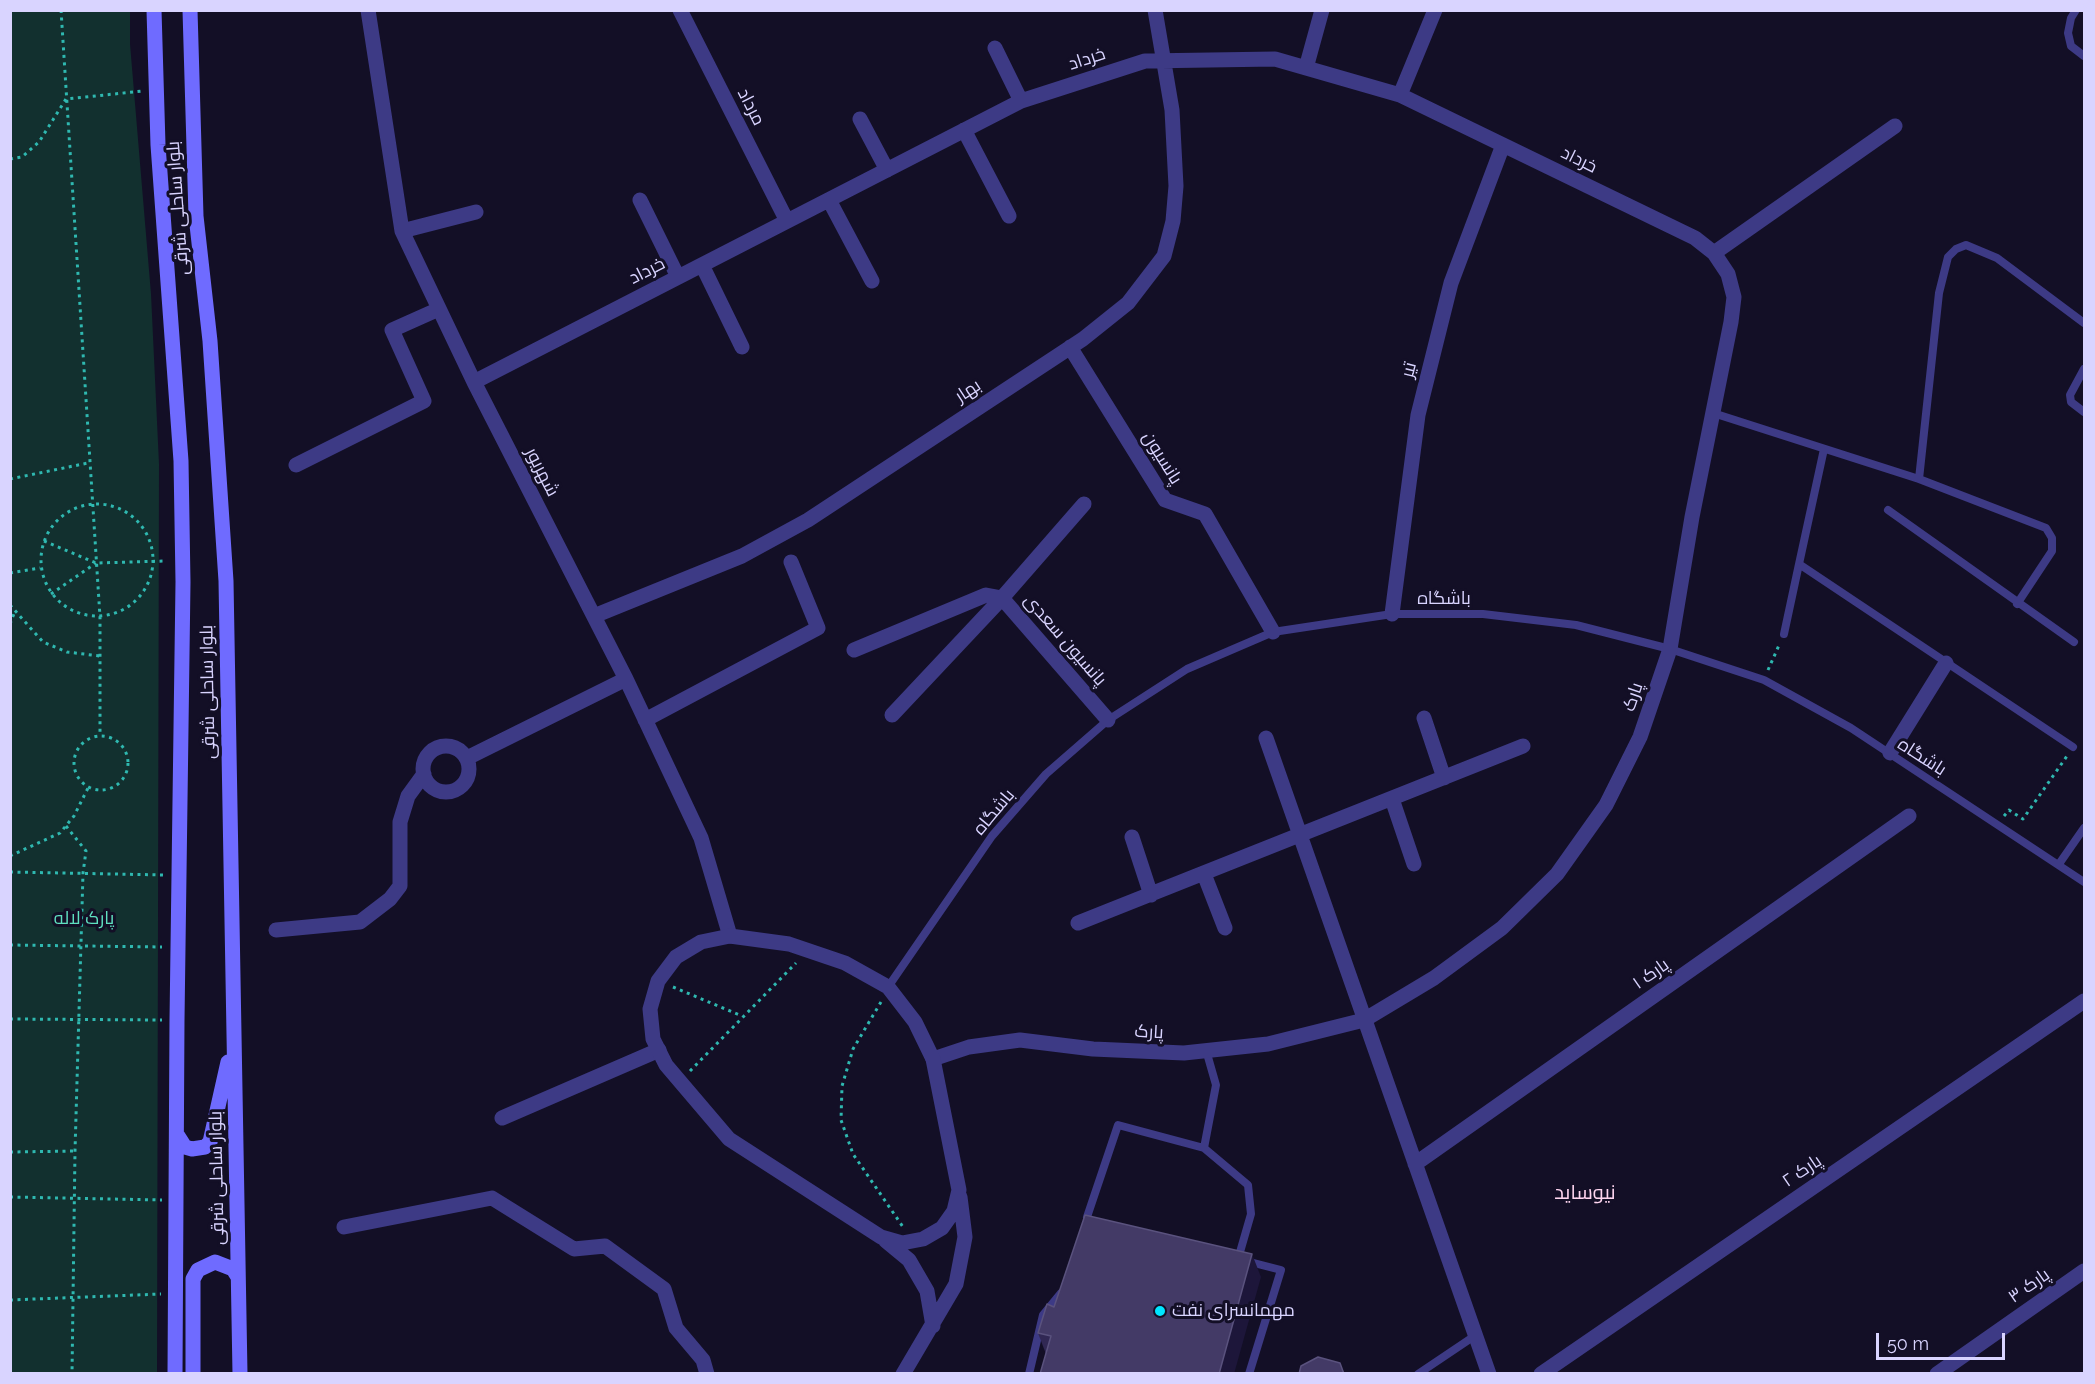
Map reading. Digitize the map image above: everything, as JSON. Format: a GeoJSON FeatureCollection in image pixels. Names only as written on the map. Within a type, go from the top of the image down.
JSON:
{"type":"FeatureCollection","features":[{"type":"Feature","properties":{"kind":"main road","name":"بلوار ساحلی شرقی"},"geometry":{"type":"LineString","coordinates":[[154,10],[163,219],[175,344],[183,559],[175,1374]]}},
{"type":"Feature","properties":{"kind":"main road","name":"بلوار ساحلی شرقی"},"geometry":{"type":"LineString","coordinates":[[190,10],[196,216],[210,341],[226,581],[240,1374]]}},
{"type":"Feature","properties":{"kind":"main road"},"geometry":{"type":"LineString","coordinates":[[178,1136],[185,1147],[192,1149],[205,1147],[210,1142],[233,1035]]}},
{"type":"Feature","properties":{"kind":"main road"},"geometry":{"type":"LineString","coordinates":[[193,1374],[193,1279],[198,1270],[215,1262],[233,1269],[238,1277]]}},
{"type":"Feature","properties":{"kind":"street","name":"شهریور"},"geometry":{"type":"LineString","coordinates":[[368,10],[402,231],[474,382],[626,679],[700,838],[730,936]]}},
{"type":"Feature","properties":{"kind":"street","name":"مرداد"},"geometry":{"type":"LineString","coordinates":[[680,10],[787,221]]}},
{"type":"Feature","properties":{"kind":"street","name":"بهار"},"geometry":{"type":"LineString","coordinates":[[594,616],[742,556],[808,520],[1070,347],[1128,303],[1164,256],[1173,221],[1176,186],[1172,110],[1155,10]]}},
{"type":"Feature","properties":{"kind":"street"},"geometry":{"type":"LineString","coordinates":[[1306,68],[1322,10]]}},
{"type":"Feature","properties":{"kind":"street"},"geometry":{"type":"LineString","coordinates":[[1400,95],[1435,10]]}},
{"type":"Feature","properties":{"kind":"street"},"geometry":{"type":"LineString","coordinates":[[996,48],[1021,101]]}},
{"type":"Feature","properties":{"kind":"street","name":"خرداد"},"geometry":{"type":"LineString","coordinates":[[474,382],[1021,101],[1145,61],[1275,59],[1400,95],[1695,238],[1714,253],[1728,274]]}},
{"type":"Feature","properties":{"kind":"street"},"geometry":{"type":"LineString","coordinates":[[860,119],[887,170]]}},
{"type":"Feature","properties":{"kind":"street"},"geometry":{"type":"LineString","coordinates":[[1714,253],[1895,126]]}},
{"type":"Feature","properties":{"kind":"street"},"geometry":{"type":"LineString","coordinates":[[964,130],[1009,216]]}},
{"type":"Feature","properties":{"kind":"street","name":"تیر"},"geometry":{"type":"LineString","coordinates":[[1392,614],[1418,414],[1451,283],[1503,145]]}},
{"type":"Feature","properties":{"kind":"street"},"geometry":{"type":"LineString","coordinates":[[640,200],[678,277]]}},
{"type":"Feature","properties":{"kind":"street"},"geometry":{"type":"LineString","coordinates":[[829,200],[872,281]]}},
{"type":"Feature","properties":{"kind":"street"},"geometry":{"type":"LineString","coordinates":[[402,231],[476,212]]}},
{"type":"Feature","properties":{"kind":"street"},"geometry":{"type":"LineString","coordinates":[[702,265],[742,347]]}},
{"type":"Feature","properties":{"kind":"street","name":"پارک"},"geometry":{"type":"LineString","coordinates":[[933,1059],[969,1047],[1020,1040],[1093,1049],[1184,1053],[1268,1044],[1364,1020],[1434,978],[1502,928],[1557,874],[1606,805],[1640,737],[1670,649],[1692,517],[1731,322],[1734,297],[1728,274]]}},
{"type":"Feature","properties":{"kind":"street"},"geometry":{"type":"LineString","coordinates":[[296,465],[424,401],[392,330],[439,309]]}},
{"type":"Feature","properties":{"kind":"street","name":"پانسیون"},"geometry":{"type":"LineString","coordinates":[[1070,347],[1165,500],[1205,514],[1273,632]]}},
{"type":"Feature","properties":{"kind":"street"},"geometry":{"type":"LineString","coordinates":[[892,715],[1002,598],[1084,504]]}},
{"type":"Feature","properties":{"kind":"street"},"geometry":{"type":"LineString","coordinates":[[645,720],[818,628],[791,562]]}},
{"type":"Feature","properties":{"kind":"street","name":"پانسیون سعدی"},"geometry":{"type":"LineString","coordinates":[[854,650],[987,595],[1002,598],[1108,720]]}},
{"type":"Feature","properties":{"kind":"street"},"geometry":{"type":"LineString","coordinates":[[1890,753],[1946,663]]}},
{"type":"Feature","properties":{"kind":"street"},"geometry":{"type":"LineString","coordinates":[[467,758],[626,679]]}},
{"type":"Feature","properties":{"kind":"street"},"geometry":{"type":"LineString","coordinates":[[1424,718],[1444,778]]}},
{"type":"Feature","properties":{"kind":"street"},"geometry":{"type":"LineString","coordinates":[[1266,738],[1489,1374]]}},
{"type":"Feature","properties":{"kind":"street"},"geometry":{"type":"LineString","coordinates":[[442,746],[456,748],[467,758],[469,765],[466,780],[454,790],[439,790],[427,781],[424,774],[425,759],[435,748],[442,746]]}},
{"type":"Feature","properties":{"kind":"street"},"geometry":{"type":"LineString","coordinates":[[1078,923],[1523,747]]}},
{"type":"Feature","properties":{"kind":"street"},"geometry":{"type":"LineString","coordinates":[[276,930],[360,922],[390,899],[400,886],[400,822],[408,796],[424,774]]}},
{"type":"Feature","properties":{"kind":"street"},"geometry":{"type":"LineString","coordinates":[[1392,800],[1414,864]]}},
{"type":"Feature","properties":{"kind":"street","name":"پارک ۱"},"geometry":{"type":"LineString","coordinates":[[1415,1164],[1910,816]]}},
{"type":"Feature","properties":{"kind":"street"},"geometry":{"type":"LineString","coordinates":[[1132,837],[1151,895]]}},
{"type":"Feature","properties":{"kind":"street"},"geometry":{"type":"LineString","coordinates":[[1204,874],[1225,928]]}},
{"type":"Feature","properties":{"kind":"street"},"geometry":{"type":"LineString","coordinates":[[910,1370],[956,1284],[965,1237],[933,1059],[915,1022],[888,987],[845,963],[789,944],[730,936],[701,942],[676,957],[658,981],[650,1009],[653,1039],[666,1065],[729,1139],[881,1237],[909,1260],[927,1291],[933,1326]]}},
{"type":"Feature","properties":{"kind":"street","name":"پارک ۲"},"geometry":{"type":"LineString","coordinates":[[1542,1374],[2085,1001]]}},
{"type":"Feature","properties":{"kind":"street"},"geometry":{"type":"LineString","coordinates":[[502,1118],[659,1050]]}},
{"type":"Feature","properties":{"kind":"street"},"geometry":{"type":"LineString","coordinates":[[881,1237],[902,1242],[913,1241],[923,1239],[942,1228],[954,1211],[958,1190]]}},
{"type":"Feature","properties":{"kind":"street"},"geometry":{"type":"LineString","coordinates":[[344,1227],[492,1198],[574,1250],[605,1245],[664,1289],[676,1328],[703,1360],[707,1374]]}},
{"type":"Feature","properties":{"kind":"street","name":"پارک ۳"},"geometry":{"type":"LineString","coordinates":[[1937,1374],[2085,1271]]}},
{"type":"Feature","properties":{"kind":"lane"},"geometry":{"type":"LineString","coordinates":[[2076,10],[2071,18],[2068,33],[2071,46],[2085,56]]}},
{"type":"Feature","properties":{"kind":"lane"},"geometry":{"type":"LineString","coordinates":[[1919,479],[1939,292],[1947,257],[1956,249],[1966,245],[1997,258],[2085,323]]}},
{"type":"Feature","properties":{"kind":"lane"},"geometry":{"type":"LineString","coordinates":[[2085,369],[2070,395],[2071,402],[2085,412]]}},
{"type":"Feature","properties":{"kind":"lane"},"geometry":{"type":"LineString","coordinates":[[1713,413],[1919,479],[2046,528],[2052,538],[2052,551],[2017,604]]}},
{"type":"Feature","properties":{"kind":"lane"},"geometry":{"type":"LineString","coordinates":[[1784,634],[1824,449]]}},
{"type":"Feature","properties":{"kind":"lane"},"geometry":{"type":"LineString","coordinates":[[1888,510],[2017,604],[2074,642]]}},
{"type":"Feature","properties":{"kind":"lane"},"geometry":{"type":"LineString","coordinates":[[1799,564],[2073,747]]}},
{"type":"Feature","properties":{"kind":"lane","name":"باشگاه"},"geometry":{"type":"LineString","coordinates":[[888,987],[992,836],[1046,774],[1108,720],[1187,669],[1273,632],[1392,614],[1483,614],[1576,625],[1670,649],[1764,680],[1851,728],[2085,882]]}},
{"type":"Feature","properties":{"kind":"lane"},"geometry":{"type":"LineString","coordinates":[[2059,864],[2085,828]]}},
{"type":"Feature","properties":{"kind":"lane"},"geometry":{"type":"LineString","coordinates":[[1204,1148],[1216,1085],[1206,1050]]}},
{"type":"Feature","properties":{"kind":"lane"},"geometry":{"type":"LineString","coordinates":[[1084,1227],[1118,1125],[1204,1148],[1248,1185],[1251,1214],[1238,1258]]}},
{"type":"Feature","properties":{"kind":"lane"},"geometry":{"type":"LineString","coordinates":[[1087,1217],[1098,1220]]}},
{"type":"Feature","properties":{"kind":"lane"},"geometry":{"type":"LineString","coordinates":[[1227,1256],[1281,1270],[1249,1374]]}},
{"type":"Feature","properties":{"kind":"lane"},"geometry":{"type":"LineString","coordinates":[[1029,1374],[1043,1315],[1065,1287]]}},
{"type":"Feature","properties":{"kind":"lane"},"geometry":{"type":"LineString","coordinates":[[1418,1374],[1476,1335]]}},
{"type":"Feature","properties":{"kind":"path"},"geometry":{"type":"LineString","coordinates":[[61,10],[88,463],[100,617],[100,736]]}},
{"type":"Feature","properties":{"kind":"path"},"geometry":{"type":"LineString","coordinates":[[66,99],[156,90]]}},
{"type":"Feature","properties":{"kind":"path"},"geometry":{"type":"LineString","coordinates":[[10,159],[22,157],[39,142],[66,99]]}},
{"type":"Feature","properties":{"kind":"path"},"geometry":{"type":"LineString","coordinates":[[10,479],[88,463]]}},
{"type":"Feature","properties":{"kind":"path"},"geometry":{"type":"LineString","coordinates":[[93,504],[108,505],[123,510],[136,519],[149,539],[153,562],[150,579],[143,594],[116,614],[100,617],[73,611],[51,594],[40,568],[44,541],[51,526],[63,515],[77,507],[93,504]]}},
{"type":"Feature","properties":{"kind":"path"},"geometry":{"type":"LineString","coordinates":[[44,541],[96,563],[183,559]]}},
{"type":"Feature","properties":{"kind":"path"},"geometry":{"type":"LineString","coordinates":[[51,594],[96,563]]}},
{"type":"Feature","properties":{"kind":"path"},"geometry":{"type":"LineString","coordinates":[[10,573],[40,568]]}},
{"type":"Feature","properties":{"kind":"path"},"geometry":{"type":"LineString","coordinates":[[10,605],[43,642],[67,652],[100,656]]}},
{"type":"Feature","properties":{"kind":"path"},"geometry":{"type":"LineString","coordinates":[[10,624],[15,611]]}},
{"type":"Feature","properties":{"kind":"path"},"geometry":{"type":"LineString","coordinates":[[1764,680],[1784,634]]}},
{"type":"Feature","properties":{"kind":"path"},"geometry":{"type":"LineString","coordinates":[[100,736],[117,741],[123,747],[129,765],[127,774],[115,787],[97,791],[88,788],[76,776],[74,758],[83,742],[100,736]]}},
{"type":"Feature","properties":{"kind":"path"},"geometry":{"type":"LineString","coordinates":[[1998,825],[2009,810],[2023,819],[2073,747]]}},
{"type":"Feature","properties":{"kind":"path"},"geometry":{"type":"LineString","coordinates":[[10,856],[60,833],[74,816],[88,788]]}},
{"type":"Feature","properties":{"kind":"path"},"geometry":{"type":"LineString","coordinates":[[66,826],[86,852],[83,873],[75,1150],[72,1374]]}},
{"type":"Feature","properties":{"kind":"path"},"geometry":{"type":"LineString","coordinates":[[10,872],[180,875]]}},
{"type":"Feature","properties":{"kind":"path"},"geometry":{"type":"LineString","coordinates":[[10,945],[179,947]]}},
{"type":"Feature","properties":{"kind":"path"},"geometry":{"type":"LineString","coordinates":[[681,1082],[808,951]]}},
{"type":"Feature","properties":{"kind":"path"},"geometry":{"type":"LineString","coordinates":[[658,981],[743,1017]]}},
{"type":"Feature","properties":{"kind":"path"},"geometry":{"type":"LineString","coordinates":[[888,987],[874,1016],[853,1049],[842,1086],[841,1120],[854,1154],[913,1241]]}},
{"type":"Feature","properties":{"kind":"path"},"geometry":{"type":"LineString","coordinates":[[10,1019],[177,1020]]}},
{"type":"Feature","properties":{"kind":"path"},"geometry":{"type":"LineString","coordinates":[[10,1152],[75,1150]]}},
{"type":"Feature","properties":{"kind":"path"},"geometry":{"type":"LineString","coordinates":[[10,1197],[177,1200]]}},
{"type":"Feature","properties":{"kind":"path"},"geometry":{"type":"LineString","coordinates":[[10,1300],[175,1293]]}},
{"type":"Feature","properties":{"kind":"green space","name":"پارک لاله"},"geometry":{"type":"Polygon","coordinates":[[[10,11],[130,11],[130,44],[151,294],[159,464],[157,1373],[11,1373],[10,11]]]}},
{"type":"Feature","properties":{"kind":"building","name":"مهمانسرای نفت"},"geometry":{"type":"Polygon","coordinates":[[[1085,1215],[1252,1254],[1219,1374],[1040,1374],[1051,1336],[1038,1333],[1047,1304],[1054,1307],[1085,1215]]]}},
{"type":"Feature","properties":{"kind":"building"},"geometry":{"type":"Polygon","coordinates":[[[1318,1357],[1340,1363],[1344,1374],[1299,1374],[1301,1366],[1318,1357]]]}},
{"type":"Feature","properties":{"kind":"place","name":"مهمانسرای نفت"},"geometry":{"type":"Point","coordinates":[1160,1311]}},
{"type":"Feature","properties":{"kind":"district","name":"نیوساید"},"geometry":{"type":"Point","coordinates":[1585,1193]}}]}
